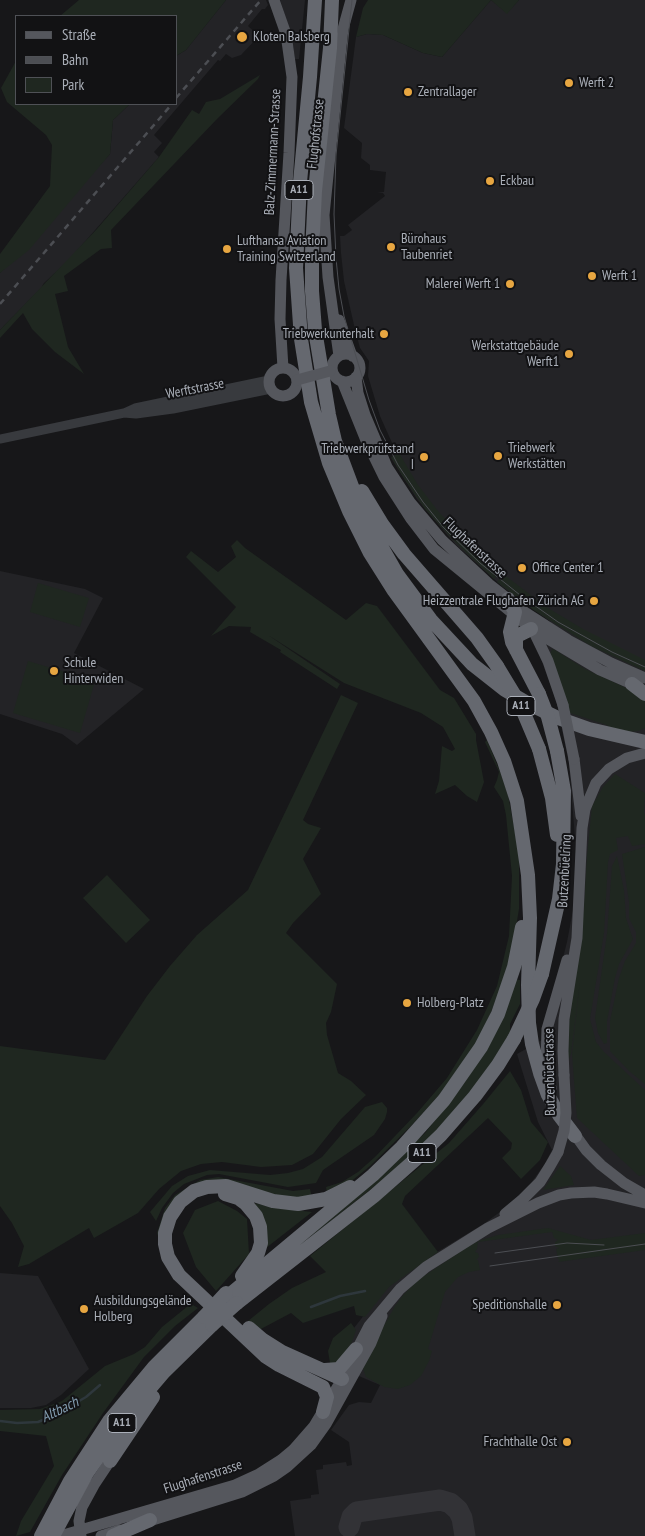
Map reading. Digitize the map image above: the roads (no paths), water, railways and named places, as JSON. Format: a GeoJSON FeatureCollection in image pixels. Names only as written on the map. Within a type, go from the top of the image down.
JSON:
{"type":"FeatureCollection","features":[{"type":"Feature","properties":{"kind":"highway","name":"A11"},"geometry":{"type":"LineString","coordinates":[[53,1536],[87,1473],[129,1414],[230,1297],[373,1175],[417,1132],[448,1094],[481,1047],[498,1014],[514,967],[524,916],[526,874],[524,842],[512,782],[491,732],[474,701],[394,591],[370,553],[326,455],[316,420],[303,358],[298,314],[296,268],[300,182],[311,68],[315,0]]}},
{"type":"Feature","properties":{"kind":"highway","name":"A11"},"geometry":{"type":"LineString","coordinates":[[230,1297],[374,1196],[441,1135],[475,1096],[514,1039],[533,1000],[542,974],[554,923],[558,884],[558,843],[552,798],[539,748],[520,704],[477,638],[404,554],[370,505],[339,438],[327,398],[317,348],[312,291],[313,220],[332,0]]}},
{"type":"Feature","properties":{"kind":"highway"},"geometry":{"type":"LineString","coordinates":[[317,348],[331,426],[350,482],[372,530],[389,560],[408,590],[431,620],[472,664],[512,695],[566,721],[595,731],[645,742]]}},
{"type":"Feature","properties":{"kind":"highway"},"geometry":{"type":"LineString","coordinates":[[508,599],[515,609],[516,616],[511,627],[512,642],[539,694],[548,717],[563,779],[562,877],[554,923]]}},
{"type":"Feature","properties":{"kind":"highway"},"geometry":{"type":"LineString","coordinates":[[517,653],[515,643],[518,636],[532,630]]}},
{"type":"Feature","properties":{"kind":"highway"},"geometry":{"type":"LineString","coordinates":[[638,686],[645,694]]}},
{"type":"Feature","properties":{"kind":"highway"},"geometry":{"type":"LineString","coordinates":[[626,737],[645,732]]}},
{"type":"Feature","properties":{"kind":"highway"},"geometry":{"type":"LineString","coordinates":[[524,842],[530,904],[528,985],[529,1023],[532,1044],[548,1095],[574,1136]]}},
{"type":"Feature","properties":{"kind":"highway"},"geometry":{"type":"LineString","coordinates":[[323,1412],[327,1401],[326,1392],[321,1384],[279,1365],[265,1356],[179,1275],[171,1263],[166,1250],[165,1239],[168,1222],[176,1207],[184,1198],[194,1191],[207,1187],[226,1186],[273,1201],[298,1204],[334,1196],[373,1175]]}},
{"type":"Feature","properties":{"kind":"highway"},"geometry":{"type":"LineString","coordinates":[[230,1297],[255,1259],[260,1248],[261,1232],[256,1216],[242,1201],[228,1194],[211,1193],[189,1203],[178,1218],[173,1236],[174,1246],[180,1261],[201,1284],[263,1340],[282,1352],[344,1382]]}},
{"type":"Feature","properties":{"kind":"highway","name":"A11"},"geometry":{"type":"LineString","coordinates":[[41,1536],[70,1482],[109,1421],[154,1367],[208,1323]]}},
{"type":"Feature","properties":{"kind":"highway"},"geometry":{"type":"LineString","coordinates":[[110,1461],[208,1323]]}},
{"type":"Feature","properties":{"kind":"highway"},"geometry":{"type":"LineString","coordinates":[[319,1369],[330,1371],[339,1369],[356,1349]]}},
{"type":"Feature","properties":{"kind":"highway"},"geometry":{"type":"LineString","coordinates":[[305,1376],[344,1382]]}},
{"type":"Feature","properties":{"kind":"highway"},"geometry":{"type":"LineString","coordinates":[[113,1536],[150,1520]]}},
{"type":"Feature","properties":{"kind":"main road","name":"Balz-Zimmermann-Strasse"},"geometry":{"type":"LineString","coordinates":[[274,0],[286,34],[292,77],[280,295],[283,368]]}},
{"type":"Feature","properties":{"kind":"main road","name":"Flughofstrasse"},"geometry":{"type":"LineString","coordinates":[[339,356],[327,269],[324,214],[343,29],[351,0]]}},
{"type":"Feature","properties":{"kind":"main road","name":"Flughofstrasse"},"geometry":{"type":"LineString","coordinates":[[332,302],[352,356]]}},
{"type":"Feature","properties":{"kind":"main road"},"geometry":{"type":"LineString","coordinates":[[344,354],[352,356],[359,364],[359,372],[350,381],[342,381],[336,377],[332,370],[334,362],[339,356],[344,354]]}},
{"type":"Feature","properties":{"kind":"main road"},"geometry":{"type":"LineString","coordinates":[[283,368],[294,373],[297,380],[295,389],[288,395],[278,395],[270,385],[276,370],[283,368]]}},
{"type":"Feature","properties":{"kind":"main road"},"geometry":{"type":"LineString","coordinates":[[297,380],[332,370]]}},
{"type":"Feature","properties":{"kind":"main road","name":"Flughafenstrasse"},"geometry":{"type":"LineString","coordinates":[[356,377],[358,392],[365,415],[383,458],[404,493],[442,540],[508,599],[553,632],[645,678]]}},
{"type":"Feature","properties":{"kind":"main road","name":"Flughafenstrasse"},"geometry":{"type":"LineString","coordinates":[[342,381],[374,459],[395,496],[411,519],[434,549],[532,630]]}},
{"type":"Feature","properties":{"kind":"main road"},"geometry":{"type":"LineString","coordinates":[[532,630],[591,665],[638,686]]}},
{"type":"Feature","properties":{"kind":"main road"},"geometry":{"type":"LineString","coordinates":[[532,630],[545,654],[563,705],[574,759],[582,828]]}},
{"type":"Feature","properties":{"kind":"main road"},"geometry":{"type":"LineString","coordinates":[[545,654],[546,646],[551,641],[560,640],[584,654],[595,654]]}},
{"type":"Feature","properties":{"kind":"main road"},"geometry":{"type":"LineString","coordinates":[[582,828],[585,809],[596,784],[608,769],[627,758],[645,753]]}},
{"type":"Feature","properties":{"kind":"main road","name":"Butzenbüelring"},"geometry":{"type":"LineString","coordinates":[[578,917],[582,828]]}},
{"type":"Feature","properties":{"kind":"main road"},"geometry":{"type":"LineString","coordinates":[[578,917],[549,1020],[545,1046],[550,1084],[574,1136],[609,1172],[645,1195]]}},
{"type":"Feature","properties":{"kind":"main road","name":"Butzenbüelstrasse"},"geometry":{"type":"LineString","coordinates":[[488,1228],[534,1188],[546,1174],[558,1152],[564,1131],[566,1113],[563,1051],[564,1018],[577,938],[578,917]]}},
{"type":"Feature","properties":{"kind":"main road","name":"Butzenbüelstrasse"},"geometry":{"type":"LineString","coordinates":[[344,1382],[356,1349],[369,1326],[400,1289],[413,1276],[443,1255],[488,1228],[538,1203],[559,1195],[571,1193],[594,1192],[645,1203]]}},
{"type":"Feature","properties":{"kind":"main road","name":"Butzenbüelstrasse"},"geometry":{"type":"LineString","coordinates":[[344,1382],[371,1342],[386,1307]]}},
{"type":"Feature","properties":{"kind":"main road","name":"Flughafenstrasse"},"geometry":{"type":"LineString","coordinates":[[61,1536],[81,1533],[235,1485],[259,1474],[293,1450],[314,1426],[344,1382]]}},
{"type":"Feature","properties":{"kind":"main road","name":"Flughafenstrasse"},"geometry":{"type":"LineString","coordinates":[[101,1536],[233,1495],[259,1485],[274,1476],[299,1456],[319,1435],[344,1382]]}},
{"type":"Feature","properties":{"kind":"main road"},"geometry":{"type":"LineString","coordinates":[[81,1533],[78,1521],[82,1507],[110,1461]]}},
{"type":"Feature","properties":{"kind":"street","name":"Werftstrasse"},"geometry":{"type":"LineString","coordinates":[[0,439],[124,413],[135,408],[270,385]]}},
{"type":"Feature","properties":{"kind":"waterway","name":"Altbach"},"geometry":{"type":"LineString","coordinates":[[311,1307],[340,1296],[365,1291]]}},
{"type":"Feature","properties":{"kind":"waterway","name":"Altbach"},"geometry":{"type":"LineString","coordinates":[[0,1421],[17,1423],[38,1422],[55,1415],[86,1397],[100,1385]]}},
{"type":"Feature","properties":{"kind":"tram line"},"geometry":{"type":"LineString","coordinates":[[352,0],[336,155],[334,214],[336,258],[344,316],[380,430],[398,465],[423,502],[444,528],[480,563],[558,622],[612,652],[645,667]]}},
{"type":"Feature","properties":{"kind":"tram line"},"geometry":{"type":"LineString","coordinates":[[495,1253],[567,1243],[604,1245]]}},
{"type":"Feature","properties":{"kind":"tram line"},"geometry":{"type":"LineString","coordinates":[[490,1266],[645,1244]]}},
{"type":"Feature","properties":{"kind":"railway"},"geometry":{"type":"LineString","coordinates":[[178,96],[261,0]]}},
{"type":"Feature","properties":{"kind":"railway"},"geometry":{"type":"LineString","coordinates":[[0,304],[171,105]]}},
{"type":"Feature","properties":{"kind":"place","name":"Kloten Balsberg"},"geometry":{"type":"Point","coordinates":[242,37]}},
{"type":"Feature","properties":{"kind":"place","name":"Werft 2"},"geometry":{"type":"Point","coordinates":[569,83]}},
{"type":"Feature","properties":{"kind":"place","name":"Zentrallager"},"geometry":{"type":"Point","coordinates":[408,92]}},
{"type":"Feature","properties":{"kind":"place","name":"Eckbau"},"geometry":{"type":"Point","coordinates":[490,181]}},
{"type":"Feature","properties":{"kind":"place","name":"Bürohaus Taubenriet"},"geometry":{"type":"Point","coordinates":[391,247]}},
{"type":"Feature","properties":{"kind":"place","name":"Lufthansa Aviation Training Switzerland"},"geometry":{"type":"Point","coordinates":[227,249]}},
{"type":"Feature","properties":{"kind":"place","name":"Werft 1"},"geometry":{"type":"Point","coordinates":[592,276]}},
{"type":"Feature","properties":{"kind":"place","name":"Malerei Werft 1"},"geometry":{"type":"Point","coordinates":[510,284]}},
{"type":"Feature","properties":{"kind":"place","name":"Triebwerkunterhalt"},"geometry":{"type":"Point","coordinates":[384,334]}},
{"type":"Feature","properties":{"kind":"place","name":"Werkstattgebäude Werft1"},"geometry":{"type":"Point","coordinates":[569,354]}},
{"type":"Feature","properties":{"kind":"place","name":"Triebwerk Werkstätten"},"geometry":{"type":"Point","coordinates":[498,456]}},
{"type":"Feature","properties":{"kind":"place","name":"Triebwerkprüfstand I"},"geometry":{"type":"Point","coordinates":[424,457]}},
{"type":"Feature","properties":{"kind":"place","name":"Office Center 1"},"geometry":{"type":"Point","coordinates":[522,568]}},
{"type":"Feature","properties":{"kind":"place","name":"Heizzentrale Flughafen Zürich AG"},"geometry":{"type":"Point","coordinates":[594,601]}},
{"type":"Feature","properties":{"kind":"place","name":"Schule Hinterwiden"},"geometry":{"type":"Point","coordinates":[54,671]}},
{"type":"Feature","properties":{"kind":"place","name":"Holberg-Platz"},"geometry":{"type":"Point","coordinates":[407,1003]}},
{"type":"Feature","properties":{"kind":"place","name":"Speditionshalle"},"geometry":{"type":"Point","coordinates":[557,1305]}},
{"type":"Feature","properties":{"kind":"place","name":"Ausbildungsgelände Holberg"},"geometry":{"type":"Point","coordinates":[84,1309]}},
{"type":"Feature","properties":{"kind":"place","name":"Frachthalle Ost"},"geometry":{"type":"Point","coordinates":[567,1442]}}]}
